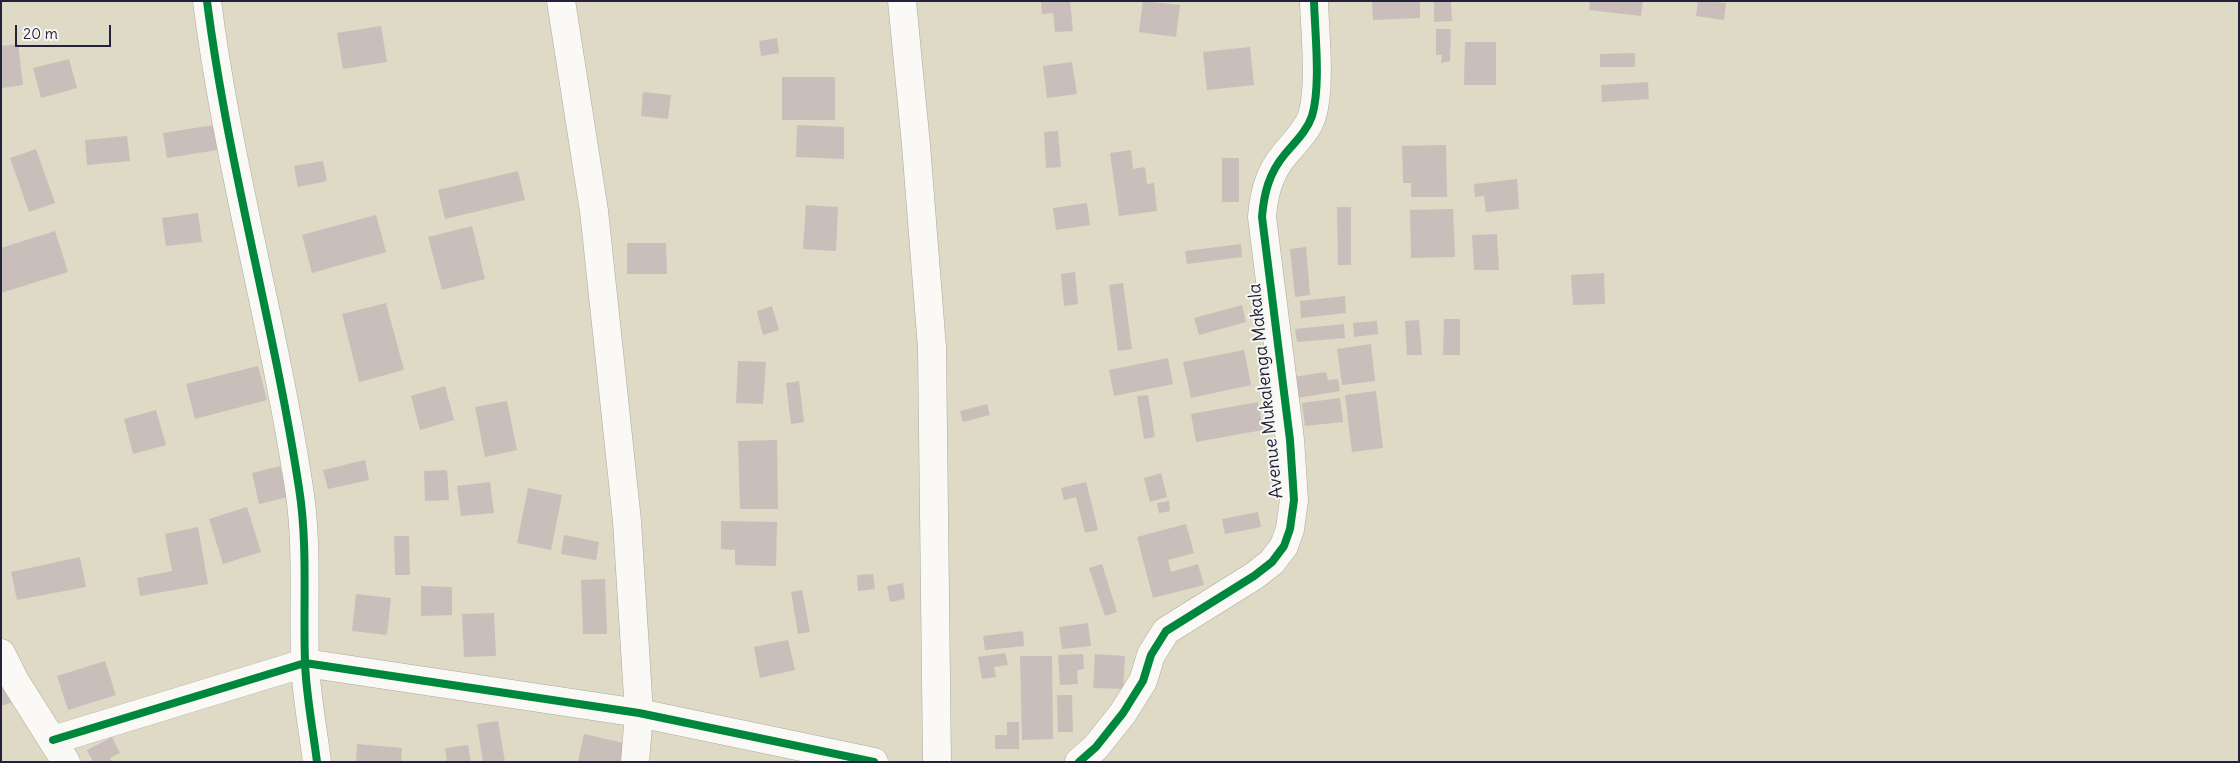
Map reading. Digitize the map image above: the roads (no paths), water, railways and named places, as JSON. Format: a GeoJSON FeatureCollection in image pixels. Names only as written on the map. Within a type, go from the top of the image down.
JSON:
{"type":"FeatureCollection","features":[{"type":"Feature","properties":{"kind":"street"},"geometry":{"type":"LineString","coordinates":[[207,1],[230,140],[288,420],[299,490],[304,543],[305,663],[317,762]]}},
{"type":"Feature","properties":{"kind":"street"},"geometry":{"type":"LineString","coordinates":[[561,1],[594,212],[627,521],[639,713],[635,762]]}},
{"type":"Feature","properties":{"kind":"street"},"geometry":{"type":"LineString","coordinates":[[902,1],[916,145],[932,348],[937,762]]}},
{"type":"Feature","properties":{"kind":"street","name":"Avenue Mukalenga Makala"},"geometry":{"type":"LineString","coordinates":[[1079,762],[1096,747],[1123,714],[1143,681],[1151,655],[1166,631],[1254,576],[1272,562],[1284,546],[1290,529],[1294,500],[1290,440],[1262,218],[1264,192],[1274,169],[1305,131],[1312,117],[1316,76],[1314,1]]}},
{"type":"Feature","properties":{"kind":"street"},"geometry":{"type":"LineString","coordinates":[[1,654],[15,681],[60,751],[305,663],[639,713],[874,762]]}}]}
